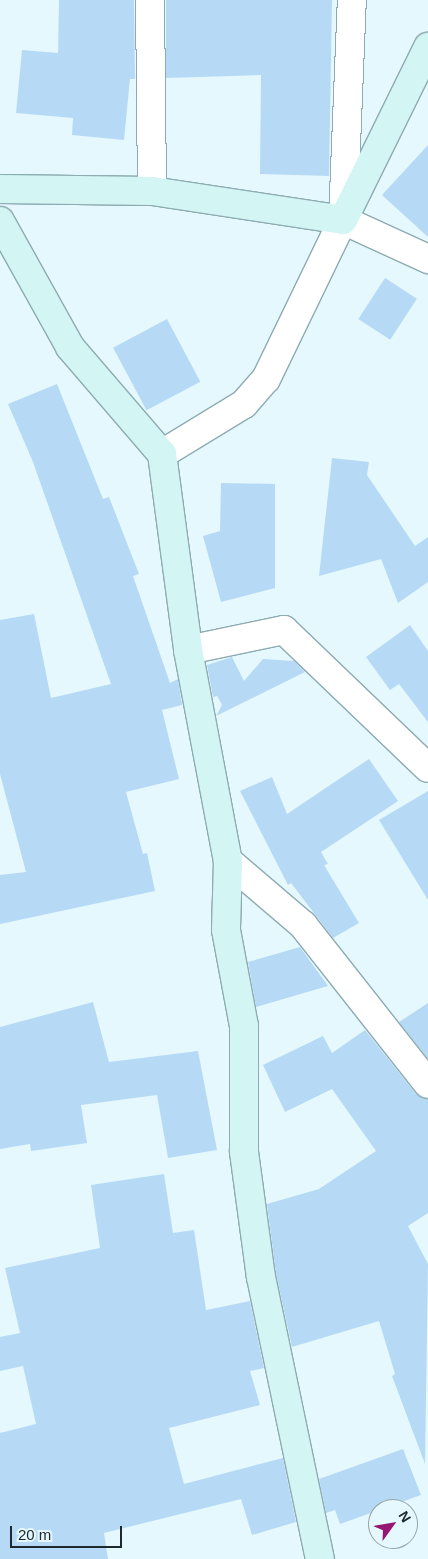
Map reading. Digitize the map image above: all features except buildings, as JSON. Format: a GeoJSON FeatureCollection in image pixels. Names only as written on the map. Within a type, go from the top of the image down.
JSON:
{"type":"FeatureCollection","features":[{"type":"Feature","properties":{"kind":"main road"},"geometry":{"type":"LineString","coordinates":[[0,189],[152,191],[343,220],[428,47]]}},
{"type":"Feature","properties":{"kind":"main road"},"geometry":{"type":"LineString","coordinates":[[0,221],[70,346],[162,454],[188,650],[228,861],[226,930],[244,1026],[247,1171],[261,1277],[320,1559]]}},
{"type":"Feature","properties":{"kind":"street"},"geometry":{"type":"LineString","coordinates":[[150,0],[152,191]]}},
{"type":"Feature","properties":{"kind":"street"},"geometry":{"type":"LineString","coordinates":[[162,454],[244,404],[266,379],[343,220],[352,0]]}},
{"type":"Feature","properties":{"kind":"street"},"geometry":{"type":"LineString","coordinates":[[343,220],[428,259]]}},
{"type":"Feature","properties":{"kind":"street"},"geometry":{"type":"LineString","coordinates":[[188,650],[284,630],[428,768]]}},
{"type":"Feature","properties":{"kind":"street"},"geometry":{"type":"LineString","coordinates":[[228,861],[303,925],[428,1084]]}}]}
